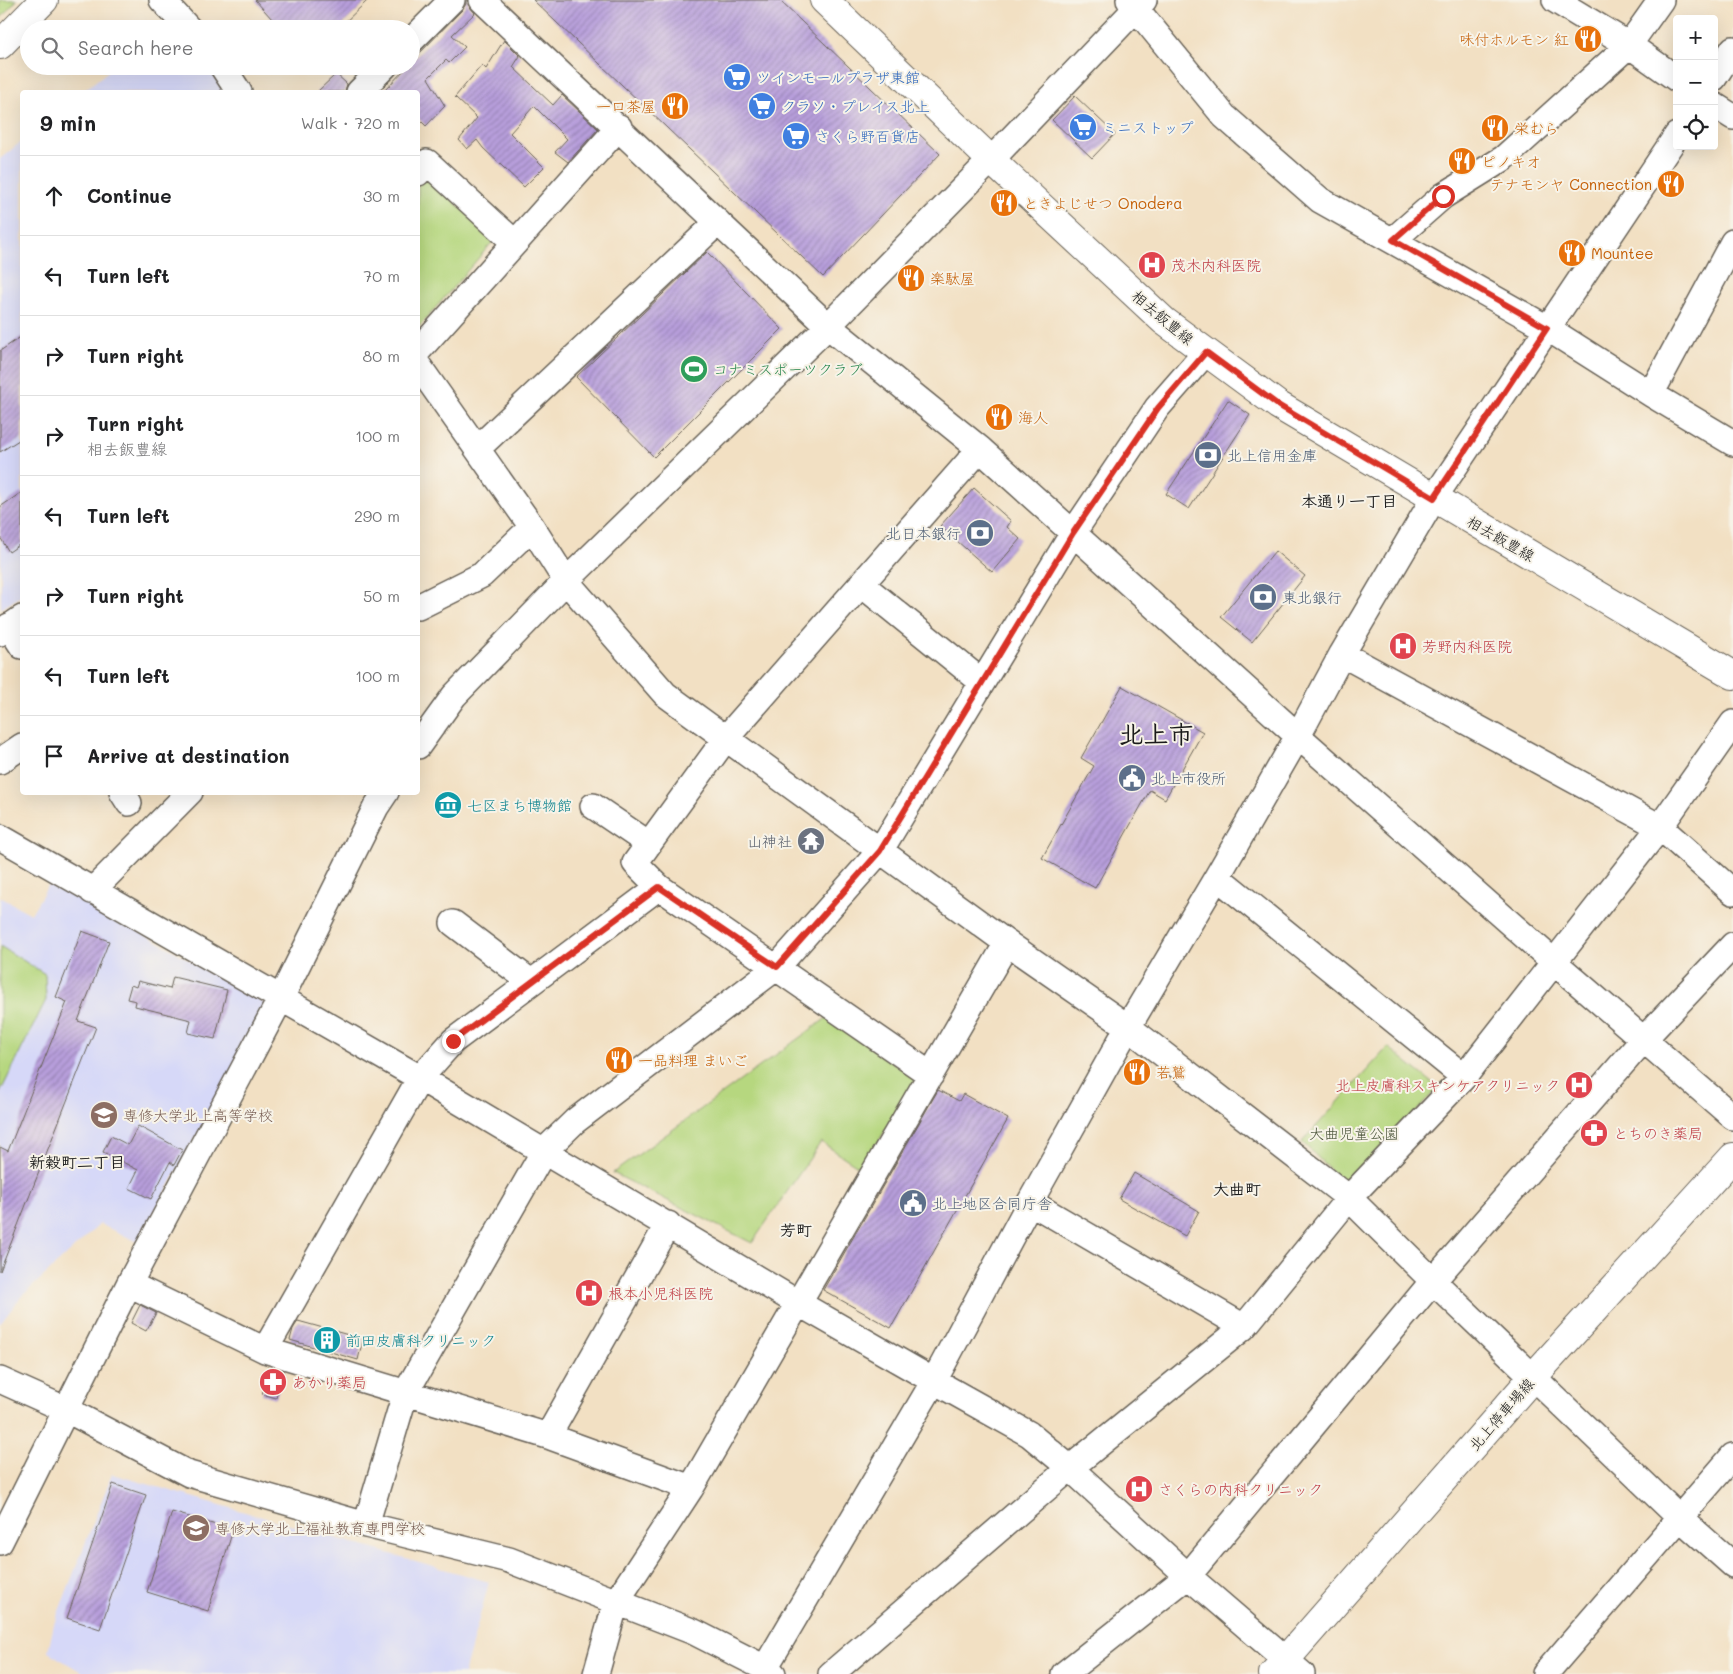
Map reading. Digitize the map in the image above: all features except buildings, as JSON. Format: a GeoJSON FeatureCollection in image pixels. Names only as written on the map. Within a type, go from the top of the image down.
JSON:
{"type":"FeatureCollection","features":[{"type":"Feature","properties":{"kind":"main road"},"geometry":{"type":"LineString","coordinates":[[24,20],[44,0]]}},
{"type":"Feature","properties":{"kind":"main road","name":"相去飯豊線"},"geometry":{"type":"LineString","coordinates":[[824,0],[991,160],[1164,321],[1278,405],[1733,675]]}},
{"type":"Feature","properties":{"kind":"main road"},"geometry":{"type":"LineString","coordinates":[[0,45],[20,25]]}},
{"type":"Feature","properties":{"kind":"main road","name":"北上停車場線"},"geometry":{"type":"LineString","coordinates":[[1287,1669],[1533,1377],[1733,1158]]}},
{"type":"Feature","properties":{"kind":"street"},"geometry":{"type":"LineString","coordinates":[[162,0],[181,20]]}},
{"type":"Feature","properties":{"kind":"street"},"geometry":{"type":"LineString","coordinates":[[420,32],[452,0]]}},
{"type":"Feature","properties":{"kind":"street"},"geometry":{"type":"LineString","coordinates":[[482,0],[619,127],[828,326],[980,449],[1298,736],[1733,1117]]}},
{"type":"Feature","properties":{"kind":"street"},"geometry":{"type":"LineString","coordinates":[[1555,0],[1629,45],[1673,76]]}},
{"type":"Feature","properties":{"kind":"street"},"geometry":{"type":"LineString","coordinates":[[1393,240],[1443,196],[1504,158],[1629,45],[1660,0]]}},
{"type":"Feature","properties":{"kind":"street"},"geometry":{"type":"LineString","coordinates":[[420,743],[454,696],[566,581],[828,326],[991,160],[1136,3],[1224,116],[1320,200],[1547,328],[1651,394],[1733,442]]}},
{"type":"Feature","properties":{"kind":"street"},"geometry":{"type":"LineString","coordinates":[[1718,72],[1733,49]]}},
{"type":"Feature","properties":{"kind":"street"},"geometry":{"type":"LineString","coordinates":[[228,75],[239,90]]}},
{"type":"Feature","properties":{"kind":"street"},"geometry":{"type":"LineString","coordinates":[[361,90],[376,75]]}},
{"type":"Feature","properties":{"kind":"street"},"geometry":{"type":"LineString","coordinates":[[1718,108],[1733,117]]}},
{"type":"Feature","properties":{"kind":"street"},"geometry":{"type":"LineString","coordinates":[[420,349],[619,127]]}},
{"type":"Feature","properties":{"kind":"street"},"geometry":{"type":"LineString","coordinates":[[0,1380],[67,1410],[189,1474],[366,1525],[509,1560],[694,1632],[768,1672],[934,1381],[1030,1202],[1128,1028],[1218,877],[1342,654],[1434,498],[1673,141]]}},
{"type":"Feature","properties":{"kind":"street"},"geometry":{"type":"LineString","coordinates":[[420,170],[427,162],[515,243]]}},
{"type":"Feature","properties":{"kind":"street"},"geometry":{"type":"LineString","coordinates":[[477,449],[718,222]]}},
{"type":"Feature","properties":{"kind":"street"},"geometry":{"type":"LineString","coordinates":[[1651,394],[1733,242]]}},
{"type":"Feature","properties":{"kind":"street"},"geometry":{"type":"LineString","coordinates":[[366,1525],[406,1394],[544,1151],[575,1121],[777,967],[880,851],[1073,533],[1158,408],[1206,352]]}},
{"type":"Feature","properties":{"kind":"street"},"geometry":{"type":"LineString","coordinates":[[420,368],[532,527],[566,581],[665,694],[1007,943],[1128,1028],[1348,1198],[1680,1518],[1733,1565]]}},
{"type":"Feature","properties":{"kind":"street"},"geometry":{"type":"LineString","coordinates":[[931,1075],[659,887],[635,863],[726,738],[980,449]]}},
{"type":"Feature","properties":{"kind":"street"},"geometry":{"type":"LineString","coordinates":[[420,606],[482,574],[532,527]]}},
{"type":"Feature","properties":{"kind":"street"},"geometry":{"type":"LineString","coordinates":[[861,584],[982,682]]}},
{"type":"Feature","properties":{"kind":"street"},"geometry":{"type":"LineString","coordinates":[[1342,654],[1660,827],[1733,892]]}},
{"type":"Feature","properties":{"kind":"street"},"geometry":{"type":"LineString","coordinates":[[831,1674],[1070,1468],[1244,1327],[1348,1198],[1464,1077],[1660,827],[1733,723]]}},
{"type":"Feature","properties":{"kind":"street"},"geometry":{"type":"LineString","coordinates":[[0,761],[20,747]]}},
{"type":"Feature","properties":{"kind":"street"},"geometry":{"type":"LineString","coordinates":[[92,890],[187,795]]}},
{"type":"Feature","properties":{"kind":"street"},"geometry":{"type":"LineString","coordinates":[[0,1542],[129,1284],[281,998],[376,807],[384,795]]}},
{"type":"Feature","properties":{"kind":"street"},"geometry":{"type":"LineString","coordinates":[[593,806],[649,844]]}},
{"type":"Feature","properties":{"kind":"street"},"geometry":{"type":"LineString","coordinates":[[0,837],[420,1078],[798,1303],[1029,1434],[1070,1468],[1287,1669]]}},
{"type":"Feature","properties":{"kind":"street"},"geometry":{"type":"LineString","coordinates":[[1218,877],[1464,1077]]}},
{"type":"Feature","properties":{"kind":"street"},"geometry":{"type":"LineString","coordinates":[[265,1350],[420,1078],[453,1041],[659,887]]}},
{"type":"Feature","properties":{"kind":"street"},"geometry":{"type":"LineString","coordinates":[[453,923],[531,982]]}},
{"type":"Feature","properties":{"kind":"street"},"geometry":{"type":"LineString","coordinates":[[596,1674],[616,1602],[691,1488],[1007,943]]}},
{"type":"Feature","properties":{"kind":"street"},"geometry":{"type":"LineString","coordinates":[[1064,1674],[1188,1576],[1433,1281],[1644,1039],[1733,946]]}},
{"type":"Feature","properties":{"kind":"street"},"geometry":{"type":"LineString","coordinates":[[1030,1202],[1244,1327]]}},
{"type":"Feature","properties":{"kind":"street"},"geometry":{"type":"LineString","coordinates":[[548,1436],[668,1224]]}},
{"type":"Feature","properties":{"kind":"street"},"geometry":{"type":"LineString","coordinates":[[129,1284],[265,1350],[548,1436],[691,1488]]}},
{"type":"Feature","properties":{"kind":"street"},"geometry":{"type":"LineString","coordinates":[[1545,1674],[1733,1456]]}},
{"type":"Feature","properties":{"kind":"shaded area"},"geometry":{"type":"Polygon","coordinates":[[[104,75],[221,75],[230,90],[85,90],[104,75]]]}},
{"type":"Feature","properties":{"kind":"shaded area"},"geometry":{"type":"Polygon","coordinates":[[[20,143],[20,596],[1,609],[0,159],[20,143]]]}},
{"type":"Feature","properties":{"kind":"shaded area","name":"専修大学北上高等学校"},"geometry":{"type":"Polygon","coordinates":[[[51,880],[269,1006],[138,1242],[100,1224],[20,1298],[0,1324],[0,897],[31,914],[51,880]]]}},
{"type":"Feature","properties":{"kind":"shaded area","name":"専修大学北上福祉教育専門学校"},"geometry":{"type":"Polygon","coordinates":[[[112,1474],[489,1582],[464,1674],[85,1674],[48,1652],[54,1624],[112,1474]]]}},
{"type":"Feature","properties":{"kind":"green space"},"geometry":{"type":"Polygon","coordinates":[[[0,0],[17,0],[0,19],[0,0]]]}},
{"type":"Feature","properties":{"kind":"green space"},"geometry":{"type":"Polygon","coordinates":[[[426,176],[495,239],[420,326],[420,184],[426,176]]]}},
{"type":"Feature","properties":{"kind":"green space"},"geometry":{"type":"Polygon","coordinates":[[[0,946],[45,974],[46,1000],[0,1093],[0,946]]]}},
{"type":"Feature","properties":{"kind":"green space"},"geometry":{"type":"Polygon","coordinates":[[[828,1017],[916,1079],[862,1169],[821,1142],[752,1243],[613,1173],[828,1017]]]}},
{"type":"Feature","properties":{"kind":"green space","name":"大曲児童公園"},"geometry":{"type":"Polygon","coordinates":[[[1388,1047],[1438,1087],[1349,1188],[1302,1142],[1388,1047]]]}},
{"type":"Feature","properties":{"kind":"place","name":"味付ホルモン 紅"},"geometry":{"type":"Point","coordinates":[1588,39]}},
{"type":"Feature","properties":{"kind":"place","name":"ツインモールプラザ東館"},"geometry":{"type":"Point","coordinates":[737,77]}},
{"type":"Feature","properties":{"kind":"place","name":"一口茶屋"},"geometry":{"type":"Point","coordinates":[675,106]}},
{"type":"Feature","properties":{"kind":"place","name":"クラソ・プレイス北上"},"geometry":{"type":"Point","coordinates":[762,106]}},
{"type":"Feature","properties":{"kind":"place","name":"ミニストップ"},"geometry":{"type":"Point","coordinates":[1083,127]}},
{"type":"Feature","properties":{"kind":"place","name":"栄むら"},"geometry":{"type":"Point","coordinates":[1495,128]}},
{"type":"Feature","properties":{"kind":"place","name":"さくら野百貨店"},"geometry":{"type":"Point","coordinates":[796,136]}},
{"type":"Feature","properties":{"kind":"place","name":"ピノキオ"},"geometry":{"type":"Point","coordinates":[1462,161]}},
{"type":"Feature","properties":{"kind":"place","name":"テナモンヤ Connection"},"geometry":{"type":"Point","coordinates":[1671,184]}},
{"type":"Feature","properties":{"kind":"place","name":"ときよじせつ Onodera"},"geometry":{"type":"Point","coordinates":[1004,203]}},
{"type":"Feature","properties":{"kind":"place","name":"Mountee"},"geometry":{"type":"Point","coordinates":[1572,253]}},
{"type":"Feature","properties":{"kind":"place","name":"茂木内科医院"},"geometry":{"type":"Point","coordinates":[1152,265]}},
{"type":"Feature","properties":{"kind":"place","name":"楽駄屋"},"geometry":{"type":"Point","coordinates":[911,278]}},
{"type":"Feature","properties":{"kind":"place","name":"コナミスポーツクラブ"},"geometry":{"type":"Point","coordinates":[694,369]}},
{"type":"Feature","properties":{"kind":"place","name":"海人"},"geometry":{"type":"Point","coordinates":[999,417]}},
{"type":"Feature","properties":{"kind":"place","name":"北上信用金庫"},"geometry":{"type":"Point","coordinates":[1208,455]}},
{"type":"Feature","properties":{"kind":"place","name":"北日本銀行"},"geometry":{"type":"Point","coordinates":[980,533]}},
{"type":"Feature","properties":{"kind":"place","name":"東北銀行"},"geometry":{"type":"Point","coordinates":[1263,597]}},
{"type":"Feature","properties":{"kind":"place","name":"芳野内科医院"},"geometry":{"type":"Point","coordinates":[1403,646]}},
{"type":"Feature","properties":{"kind":"place","name":"北上市役所"},"geometry":{"type":"Point","coordinates":[1132,778]}},
{"type":"Feature","properties":{"kind":"place","name":"七区まち博物館"},"geometry":{"type":"Point","coordinates":[448,805]}},
{"type":"Feature","properties":{"kind":"place","name":"山神社"},"geometry":{"type":"Point","coordinates":[811,841]}},
{"type":"Feature","properties":{"kind":"place","name":"一品料理 まいご"},"geometry":{"type":"Point","coordinates":[619,1060]}},
{"type":"Feature","properties":{"kind":"place","name":"若鷲"},"geometry":{"type":"Point","coordinates":[1137,1072]}},
{"type":"Feature","properties":{"kind":"place","name":"北上皮膚科スキンケアクリニック"},"geometry":{"type":"Point","coordinates":[1579,1085]}},
{"type":"Feature","properties":{"kind":"place","name":"専修大学北上高等学校"},"geometry":{"type":"Point","coordinates":[104,1115]}},
{"type":"Feature","properties":{"kind":"place","name":"とちのき薬局"},"geometry":{"type":"Point","coordinates":[1594,1133]}},
{"type":"Feature","properties":{"kind":"place","name":"北上地区合同庁舎"},"geometry":{"type":"Point","coordinates":[913,1203]}},
{"type":"Feature","properties":{"kind":"place","name":"根本小児科医院"},"geometry":{"type":"Point","coordinates":[589,1293]}},
{"type":"Feature","properties":{"kind":"place","name":"前田皮膚科クリニック"},"geometry":{"type":"Point","coordinates":[327,1340]}},
{"type":"Feature","properties":{"kind":"place","name":"あかり薬局"},"geometry":{"type":"Point","coordinates":[273,1382]}},
{"type":"Feature","properties":{"kind":"place","name":"さくらの内科クリニック"},"geometry":{"type":"Point","coordinates":[1139,1489]}},
{"type":"Feature","properties":{"kind":"place","name":"専修大学北上福祉教育専門学校"},"geometry":{"type":"Point","coordinates":[196,1528]}},
{"type":"Feature","properties":{"kind":"district","name":"本通り一丁目"},"geometry":{"type":"Point","coordinates":[1349,500]}},
{"type":"Feature","properties":{"kind":"district","name":"北上市"},"geometry":{"type":"Point","coordinates":[1156,733]}},
{"type":"Feature","properties":{"kind":"district","name":"新穀町二丁目"},"geometry":{"type":"Point","coordinates":[77,1161]}},
{"type":"Feature","properties":{"kind":"district","name":"大曲町"},"geometry":{"type":"Point","coordinates":[1237,1188]}},
{"type":"Feature","properties":{"kind":"district","name":"芳町"},"geometry":{"type":"Point","coordinates":[796,1229]}},
{"type":"Feature","properties":{"kind":"route"},"geometry":{"type":"LineString","coordinates":[[453,1041],[659,887],[777,967],[880,851],[1073,533],[1158,408],[1206,352],[1278,405],[1434,498],[1547,328],[1393,240],[1443,196]]}}]}
